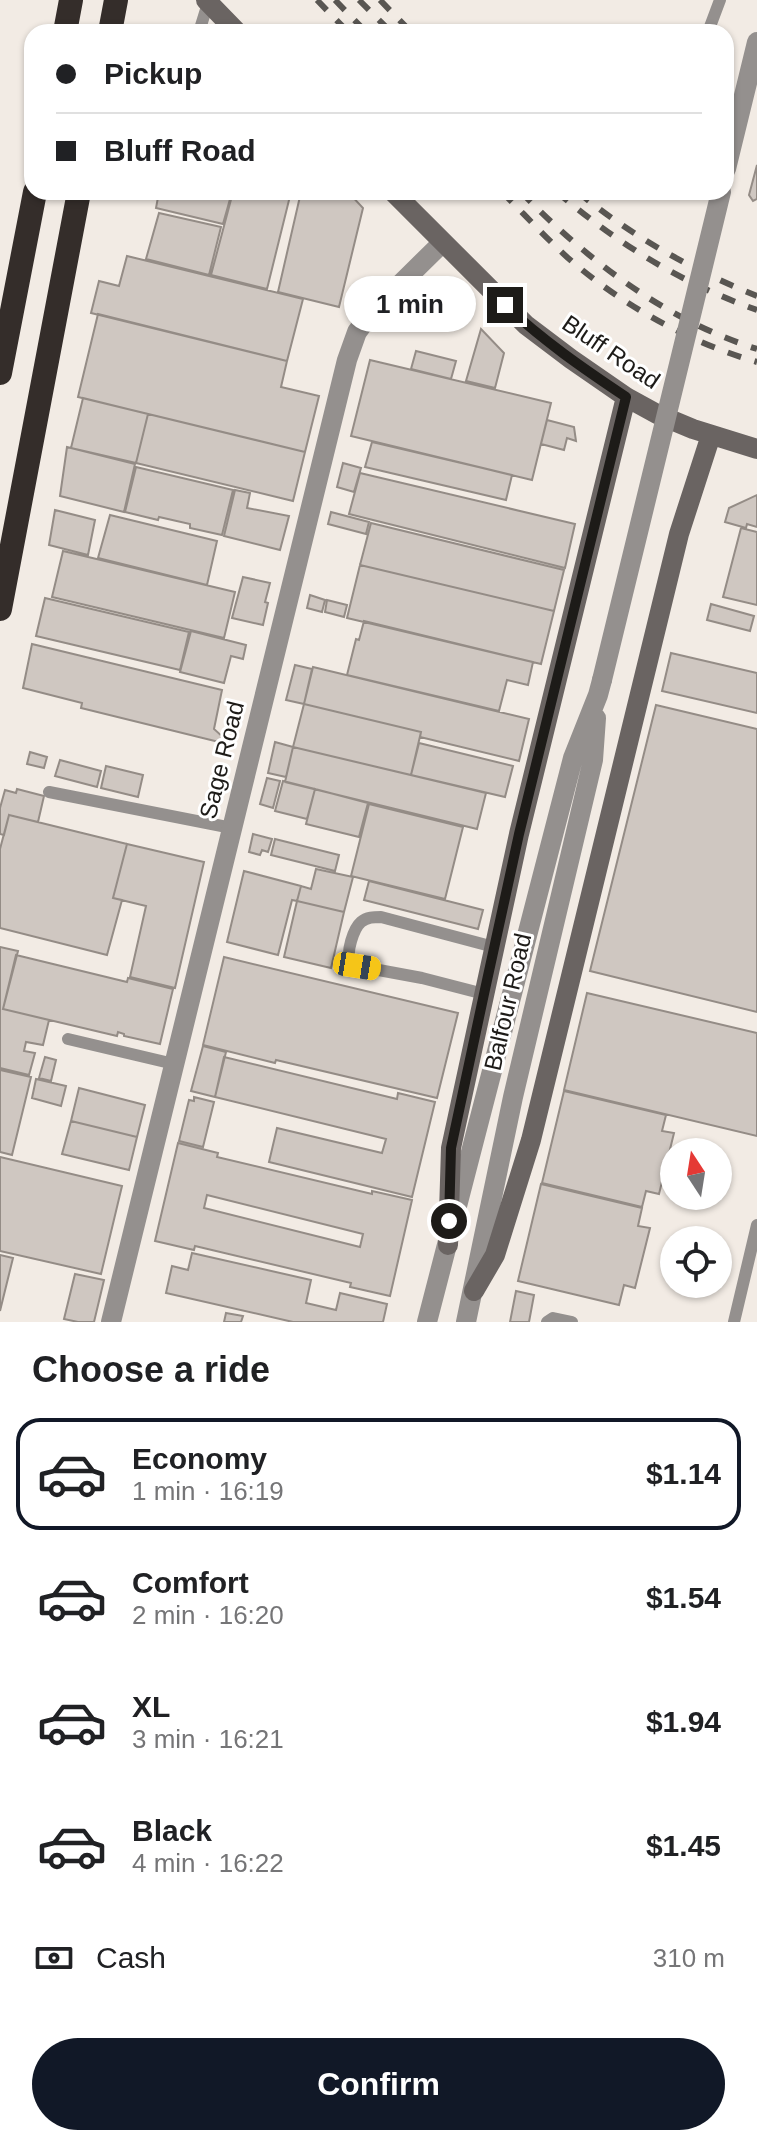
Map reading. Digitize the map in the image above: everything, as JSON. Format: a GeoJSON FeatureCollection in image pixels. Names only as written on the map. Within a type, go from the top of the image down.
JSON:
{"type":"FeatureCollection","features":[{"type":"Feature","properties":{"kind":"highway"},"geometry":{"type":"LineString","coordinates":[[66,24],[71,0]]}},
{"type":"Feature","properties":{"kind":"highway"},"geometry":{"type":"LineString","coordinates":[[112,24],[116,0]]}},
{"type":"Feature","properties":{"kind":"highway"},"geometry":{"type":"LineString","coordinates":[[0,373],[33,200]]}},
{"type":"Feature","properties":{"kind":"highway"},"geometry":{"type":"LineString","coordinates":[[0,609],[77,200]]}},
{"type":"Feature","properties":{"kind":"main road"},"geometry":{"type":"LineString","coordinates":[[207,1],[229,24]]}},
{"type":"Feature","properties":{"kind":"main road","name":"Bluff Road"},"geometry":{"type":"LineString","coordinates":[[401,200],[526,325],[571,359],[657,414],[757,449]]}},
{"type":"Feature","properties":{"kind":"main road"},"geometry":{"type":"LineString","coordinates":[[448,1245],[451,1148],[519,834],[626,397]]}},
{"type":"Feature","properties":{"kind":"main road"},"geometry":{"type":"LineString","coordinates":[[474,1291],[495,1255],[531,1140],[679,534],[711,435]]}},
{"type":"Feature","properties":{"kind":"street"},"geometry":{"type":"LineString","coordinates":[[734,136],[757,42]]}},
{"type":"Feature","properties":{"kind":"street","name":"Balfour Road"},"geometry":{"type":"LineString","coordinates":[[427,1322],[573,758],[600,687],[719,200]]}},
{"type":"Feature","properties":{"kind":"street","name":"Sage Road"},"geometry":{"type":"LineString","coordinates":[[111,1322],[347,360],[357,332],[371,313],[442,243]]}},
{"type":"Feature","properties":{"kind":"street","name":"Balfour Road"},"geometry":{"type":"LineString","coordinates":[[466,1322],[513,1097],[593,760],[600,687]]}},
{"type":"Feature","properties":{"kind":"lane"},"geometry":{"type":"LineString","coordinates":[[711,24],[720,0]]}},
{"type":"Feature","properties":{"kind":"lane"},"geometry":{"type":"LineString","coordinates":[[201,24],[207,1]]}},
{"type":"Feature","properties":{"kind":"lane"},"geometry":{"type":"LineString","coordinates":[[49,792],[232,828]]}},
{"type":"Feature","properties":{"kind":"lane"},"geometry":{"type":"LineString","coordinates":[[484,994],[357,966],[349,957],[351,945],[360,923],[371,917],[381,917],[494,947]]}},
{"type":"Feature","properties":{"kind":"lane"},"geometry":{"type":"LineString","coordinates":[[68,1039],[174,1064]]}},
{"type":"Feature","properties":{"kind":"lane"},"geometry":{"type":"LineString","coordinates":[[734,1322],[757,1225]]}},
{"type":"Feature","properties":{"kind":"lane"},"geometry":{"type":"LineString","coordinates":[[547,1322],[553,1318],[572,1322]]}},
{"type":"Feature","properties":{"kind":"building"},"geometry":{"type":"Polygon","coordinates":[[[757,165],[757,199],[753,201],[749,195],[757,165]]]}},
{"type":"Feature","properties":{"kind":"building"},"geometry":{"type":"Polygon","coordinates":[[[158,200],[230,200],[223,224],[156,208],[158,200]]]}},
{"type":"Feature","properties":{"kind":"building"},"geometry":{"type":"Polygon","coordinates":[[[231,200],[289,200],[267,289],[211,275],[231,200]]]}},
{"type":"Feature","properties":{"kind":"building"},"geometry":{"type":"Polygon","coordinates":[[[299,200],[356,200],[363,208],[339,307],[278,292],[299,200]]]}},
{"type":"Feature","properties":{"kind":"building"},"geometry":{"type":"Polygon","coordinates":[[[159,213],[221,227],[209,275],[146,259],[159,213]]]}},
{"type":"Feature","properties":{"kind":"building"},"geometry":{"type":"Polygon","coordinates":[[[127,256],[303,299],[287,361],[91,313],[99,281],[119,286],[127,256]]]}},
{"type":"Feature","properties":{"kind":"building"},"geometry":{"type":"Polygon","coordinates":[[[98,314],[287,361],[281,387],[319,396],[305,452],[78,397],[98,314]]]}},
{"type":"Feature","properties":{"kind":"building"},"geometry":{"type":"Polygon","coordinates":[[[481,329],[504,353],[495,388],[466,381],[481,329]]]}},
{"type":"Feature","properties":{"kind":"building"},"geometry":{"type":"Polygon","coordinates":[[[416,351],[456,361],[451,379],[411,369],[416,351]]]}},
{"type":"Feature","properties":{"kind":"building"},"geometry":{"type":"Polygon","coordinates":[[[370,360],[551,403],[532,480],[351,436],[370,360]]]}},
{"type":"Feature","properties":{"kind":"building"},"geometry":{"type":"Polygon","coordinates":[[[83,398],[148,414],[136,463],[71,448],[83,398]]]}},
{"type":"Feature","properties":{"kind":"building"},"geometry":{"type":"Polygon","coordinates":[[[148,414],[305,452],[293,501],[136,463],[148,414]]]}},
{"type":"Feature","properties":{"kind":"building"},"geometry":{"type":"Polygon","coordinates":[[[547,420],[574,427],[576,441],[567,438],[564,450],[541,444],[547,420]]]}},
{"type":"Feature","properties":{"kind":"building"},"geometry":{"type":"Polygon","coordinates":[[[372,442],[512,475],[506,500],[365,467],[372,442]]]}},
{"type":"Feature","properties":{"kind":"building"},"geometry":{"type":"Polygon","coordinates":[[[67,447],[135,464],[124,512],[60,496],[67,447]]]}},
{"type":"Feature","properties":{"kind":"building"},"geometry":{"type":"Polygon","coordinates":[[[343,463],[361,468],[354,492],[337,487],[343,463]]]}},
{"type":"Feature","properties":{"kind":"building"},"geometry":{"type":"Polygon","coordinates":[[[136,467],[233,490],[222,535],[190,528],[190,524],[125,512],[136,467]]]}},
{"type":"Feature","properties":{"kind":"building"},"geometry":{"type":"Polygon","coordinates":[[[360,473],[575,524],[565,568],[349,514],[360,473]]]}},
{"type":"Feature","properties":{"kind":"building"},"geometry":{"type":"Polygon","coordinates":[[[235,490],[250,493],[247,508],[289,516],[280,550],[224,536],[235,490]]]}},
{"type":"Feature","properties":{"kind":"building"},"geometry":{"type":"Polygon","coordinates":[[[757,495],[757,527],[747,524],[746,528],[725,522],[729,508],[757,495]]]}},
{"type":"Feature","properties":{"kind":"building"},"geometry":{"type":"Polygon","coordinates":[[[55,510],[95,520],[88,555],[49,545],[55,510]]]}},
{"type":"Feature","properties":{"kind":"building"},"geometry":{"type":"Polygon","coordinates":[[[331,512],[369,522],[366,534],[328,524],[331,512]]]}},
{"type":"Feature","properties":{"kind":"building"},"geometry":{"type":"Polygon","coordinates":[[[110,515],[217,541],[207,585],[98,558],[110,515]]]}},
{"type":"Feature","properties":{"kind":"building"},"geometry":{"type":"Polygon","coordinates":[[[371,523],[564,570],[554,611],[360,565],[371,523]]]}},
{"type":"Feature","properties":{"kind":"building"},"geometry":{"type":"Polygon","coordinates":[[[741,528],[757,532],[757,605],[723,597],[741,528]]]}},
{"type":"Feature","properties":{"kind":"building"},"geometry":{"type":"Polygon","coordinates":[[[63,551],[235,592],[224,638],[52,597],[63,551]]]}},
{"type":"Feature","properties":{"kind":"building"},"geometry":{"type":"Polygon","coordinates":[[[360,565],[554,611],[541,664],[347,618],[360,565]]]}},
{"type":"Feature","properties":{"kind":"building"},"geometry":{"type":"Polygon","coordinates":[[[243,577],[270,583],[263,625],[232,618],[243,577]]]}},
{"type":"Feature","properties":{"kind":"building"},"geometry":{"type":"Polygon","coordinates":[[[310,595],[325,600],[322,612],[307,608],[310,595]]]}},
{"type":"Feature","properties":{"kind":"building"},"geometry":{"type":"Polygon","coordinates":[[[45,598],[189,632],[180,670],[36,636],[45,598]]]}},
{"type":"Feature","properties":{"kind":"building"},"geometry":{"type":"Polygon","coordinates":[[[327,600],[347,605],[344,617],[325,612],[327,600]]]}},
{"type":"Feature","properties":{"kind":"building"},"geometry":{"type":"Polygon","coordinates":[[[711,604],[754,616],[750,631],[707,620],[711,604]]]}},
{"type":"Feature","properties":{"kind":"building"},"geometry":{"type":"Polygon","coordinates":[[[364,621],[533,662],[528,685],[507,680],[499,711],[347,675],[364,621]]]}},
{"type":"Feature","properties":{"kind":"building"},"geometry":{"type":"Polygon","coordinates":[[[191,631],[246,645],[243,659],[231,656],[224,683],[180,672],[191,631]]]}},
{"type":"Feature","properties":{"kind":"building"},"geometry":{"type":"Polygon","coordinates":[[[32,644],[222,690],[214,729],[224,738],[223,743],[81,708],[82,703],[23,688],[32,644]]]}},
{"type":"Feature","properties":{"kind":"building"},"geometry":{"type":"Polygon","coordinates":[[[671,653],[757,673],[757,713],[662,691],[671,653]]]}},
{"type":"Feature","properties":{"kind":"building"},"geometry":{"type":"Polygon","coordinates":[[[295,665],[312,669],[304,704],[286,700],[295,665]]]}},
{"type":"Feature","properties":{"kind":"building"},"geometry":{"type":"Polygon","coordinates":[[[313,667],[529,719],[519,761],[420,737],[421,732],[304,704],[313,667]]]}},
{"type":"Feature","properties":{"kind":"building"},"geometry":{"type":"Polygon","coordinates":[[[304,704],[421,732],[411,775],[293,747],[304,704]]]}},
{"type":"Feature","properties":{"kind":"building"},"geometry":{"type":"Polygon","coordinates":[[[656,705],[757,729],[757,1012],[590,971],[656,705]]]}},
{"type":"Feature","properties":{"kind":"building"},"geometry":{"type":"Polygon","coordinates":[[[275,742],[293,747],[286,777],[268,773],[275,742]]]}},
{"type":"Feature","properties":{"kind":"building"},"geometry":{"type":"Polygon","coordinates":[[[419,743],[513,766],[505,797],[411,775],[419,743]]]}},
{"type":"Feature","properties":{"kind":"building"},"geometry":{"type":"Polygon","coordinates":[[[293,747],[486,793],[477,829],[285,782],[293,747]]]}},
{"type":"Feature","properties":{"kind":"building"},"geometry":{"type":"Polygon","coordinates":[[[30,752],[47,757],[44,768],[27,764],[30,752]]]}},
{"type":"Feature","properties":{"kind":"building"},"geometry":{"type":"Polygon","coordinates":[[[60,760],[101,771],[97,787],[55,776],[60,760]]]}},
{"type":"Feature","properties":{"kind":"building"},"geometry":{"type":"Polygon","coordinates":[[[106,766],[143,775],[138,797],[101,788],[106,766]]]}},
{"type":"Feature","properties":{"kind":"building"},"geometry":{"type":"Polygon","coordinates":[[[267,778],[280,781],[273,808],[260,804],[267,778]]]}},
{"type":"Feature","properties":{"kind":"building"},"geometry":{"type":"Polygon","coordinates":[[[283,781],[315,789],[307,819],[275,811],[283,781]]]}},
{"type":"Feature","properties":{"kind":"building"},"geometry":{"type":"Polygon","coordinates":[[[17,789],[44,796],[38,822],[9,815],[4,835],[0,834],[0,808],[5,790],[16,793],[17,789]]]}},
{"type":"Feature","properties":{"kind":"building"},"geometry":{"type":"Polygon","coordinates":[[[315,789],[368,803],[359,837],[306,824],[315,789]]]}},
{"type":"Feature","properties":{"kind":"building"},"geometry":{"type":"Polygon","coordinates":[[[369,804],[463,827],[445,899],[351,876],[369,804]]]}},
{"type":"Feature","properties":{"kind":"building"},"geometry":{"type":"Polygon","coordinates":[[[9,815],[127,844],[113,898],[122,900],[107,955],[0,928],[0,849],[9,815]]]}},
{"type":"Feature","properties":{"kind":"building"},"geometry":{"type":"Polygon","coordinates":[[[253,834],[272,839],[268,852],[262,850],[260,855],[249,852],[253,834]]]}},
{"type":"Feature","properties":{"kind":"building"},"geometry":{"type":"Polygon","coordinates":[[[275,839],[339,855],[335,871],[271,855],[275,839]]]}},
{"type":"Feature","properties":{"kind":"building"},"geometry":{"type":"Polygon","coordinates":[[[127,844],[204,862],[175,988],[130,977],[146,906],[113,898],[127,844]]]}},
{"type":"Feature","properties":{"kind":"building"},"geometry":{"type":"Polygon","coordinates":[[[316,869],[353,877],[344,912],[297,901],[301,886],[311,889],[316,869]]]}},
{"type":"Feature","properties":{"kind":"building"},"geometry":{"type":"Polygon","coordinates":[[[244,871],[301,886],[297,901],[292,900],[278,955],[227,942],[244,871]]]}},
{"type":"Feature","properties":{"kind":"building"},"geometry":{"type":"Polygon","coordinates":[[[369,881],[483,910],[478,929],[364,900],[369,881]]]}},
{"type":"Feature","properties":{"kind":"building"},"geometry":{"type":"Polygon","coordinates":[[[297,901],[344,912],[331,968],[284,957],[297,901]]]}},
{"type":"Feature","properties":{"kind":"building"},"geometry":{"type":"Polygon","coordinates":[[[0,947],[18,951],[3,1009],[49,1020],[43,1045],[26,1042],[24,1051],[35,1053],[29,1075],[0,1068],[0,947]]]}},
{"type":"Feature","properties":{"kind":"building"},"geometry":{"type":"Polygon","coordinates":[[[16,955],[127,982],[128,978],[173,989],[160,1044],[118,1032],[117,1036],[3,1009],[16,955]]]}},
{"type":"Feature","properties":{"kind":"building"},"geometry":{"type":"Polygon","coordinates":[[[224,957],[458,1013],[437,1098],[203,1045],[224,957]]]}},
{"type":"Feature","properties":{"kind":"building"},"geometry":{"type":"Polygon","coordinates":[[[587,993],[757,1033],[757,1136],[564,1090],[587,993]]]}},
{"type":"Feature","properties":{"kind":"building"},"geometry":{"type":"Polygon","coordinates":[[[203,1046],[226,1052],[215,1097],[191,1091],[203,1046]]]}},
{"type":"Feature","properties":{"kind":"building"},"geometry":{"type":"Polygon","coordinates":[[[45,1057],[56,1060],[51,1081],[39,1078],[45,1057]]]}},
{"type":"Feature","properties":{"kind":"building"},"geometry":{"type":"Polygon","coordinates":[[[224,1057],[397,1099],[398,1093],[435,1102],[412,1197],[269,1162],[277,1128],[382,1153],[386,1139],[215,1097],[224,1057]]]}},
{"type":"Feature","properties":{"kind":"building"},"geometry":{"type":"Polygon","coordinates":[[[0,1070],[31,1077],[12,1155],[0,1152],[0,1070]]]}},
{"type":"Feature","properties":{"kind":"building"},"geometry":{"type":"Polygon","coordinates":[[[36,1079],[66,1086],[61,1106],[32,1098],[36,1079]]]}},
{"type":"Feature","properties":{"kind":"building"},"geometry":{"type":"Polygon","coordinates":[[[79,1088],[145,1105],[137,1137],[71,1121],[79,1088]]]}},
{"type":"Feature","properties":{"kind":"building"},"geometry":{"type":"Polygon","coordinates":[[[564,1091],[666,1115],[662,1131],[674,1133],[673,1138],[660,1138],[659,1194],[646,1191],[642,1207],[542,1183],[564,1091]]]}},
{"type":"Feature","properties":{"kind":"building"},"geometry":{"type":"Polygon","coordinates":[[[194,1097],[214,1102],[203,1147],[179,1141],[189,1100],[194,1101],[194,1097]]]}},
{"type":"Feature","properties":{"kind":"building"},"geometry":{"type":"Polygon","coordinates":[[[71,1121],[137,1137],[129,1170],[62,1154],[71,1121]]]}},
{"type":"Feature","properties":{"kind":"building"},"geometry":{"type":"Polygon","coordinates":[[[178,1143],[218,1153],[217,1157],[372,1194],[372,1191],[412,1200],[390,1296],[350,1287],[351,1283],[195,1246],[194,1250],[155,1241],[178,1143]],[[207,1195],[204,1208],[360,1247],[363,1234],[207,1195]]]}},
{"type":"Feature","properties":{"kind":"building"},"geometry":{"type":"Polygon","coordinates":[[[0,1157],[122,1186],[101,1274],[0,1251],[0,1157]]]}},
{"type":"Feature","properties":{"kind":"building"},"geometry":{"type":"Polygon","coordinates":[[[541,1184],[642,1208],[638,1226],[650,1228],[635,1288],[624,1285],[619,1305],[518,1281],[541,1184]]]}},
{"type":"Feature","properties":{"kind":"building"},"geometry":{"type":"Polygon","coordinates":[[[192,1253],[311,1280],[306,1303],[336,1310],[340,1293],[387,1304],[383,1322],[293,1322],[166,1293],[172,1266],[188,1270],[192,1253]]]}},
{"type":"Feature","properties":{"kind":"building"},"geometry":{"type":"Polygon","coordinates":[[[0,1255],[13,1258],[0,1311],[0,1255]]]}},
{"type":"Feature","properties":{"kind":"building"},"geometry":{"type":"Polygon","coordinates":[[[75,1274],[104,1280],[94,1322],[64,1319],[75,1274]]]}},
{"type":"Feature","properties":{"kind":"building"},"geometry":{"type":"Polygon","coordinates":[[[516,1291],[534,1295],[529,1322],[510,1322],[516,1291]]]}},
{"type":"Feature","properties":{"kind":"building"},"geometry":{"type":"Polygon","coordinates":[[[226,1313],[243,1316],[241,1322],[224,1322],[226,1313]]]}},
{"type":"Feature","properties":{"kind":"railway"},"geometry":{"type":"LineString","coordinates":[[317,0],[340,24]]}},
{"type":"Feature","properties":{"kind":"railway"},"geometry":{"type":"LineString","coordinates":[[335,0],[358,24]]}},
{"type":"Feature","properties":{"kind":"railway"},"geometry":{"type":"LineString","coordinates":[[359,0],[383,24]]}},
{"type":"Feature","properties":{"kind":"railway"},"geometry":{"type":"LineString","coordinates":[[380,0],[403,24]]}},
{"type":"Feature","properties":{"kind":"railway"},"geometry":{"type":"LineString","coordinates":[[510,200],[568,258],[633,306],[681,333],[757,362]]}},
{"type":"Feature","properties":{"kind":"railway"},"geometry":{"type":"LineString","coordinates":[[529,200],[600,264],[659,305],[723,337],[757,349]]}},
{"type":"Feature","properties":{"kind":"railway"},"geometry":{"type":"LineString","coordinates":[[567,200],[603,229],[676,275],[757,310]]}},
{"type":"Feature","properties":{"kind":"railway"},"geometry":{"type":"LineString","coordinates":[[589,200],[664,251],[757,296]]}},
{"type":"Feature","properties":{"kind":"route"},"geometry":{"type":"LineString","coordinates":[[449,1221],[451,1148],[484,994],[519,834],[626,397],[548,342],[505,305]]}}]}
